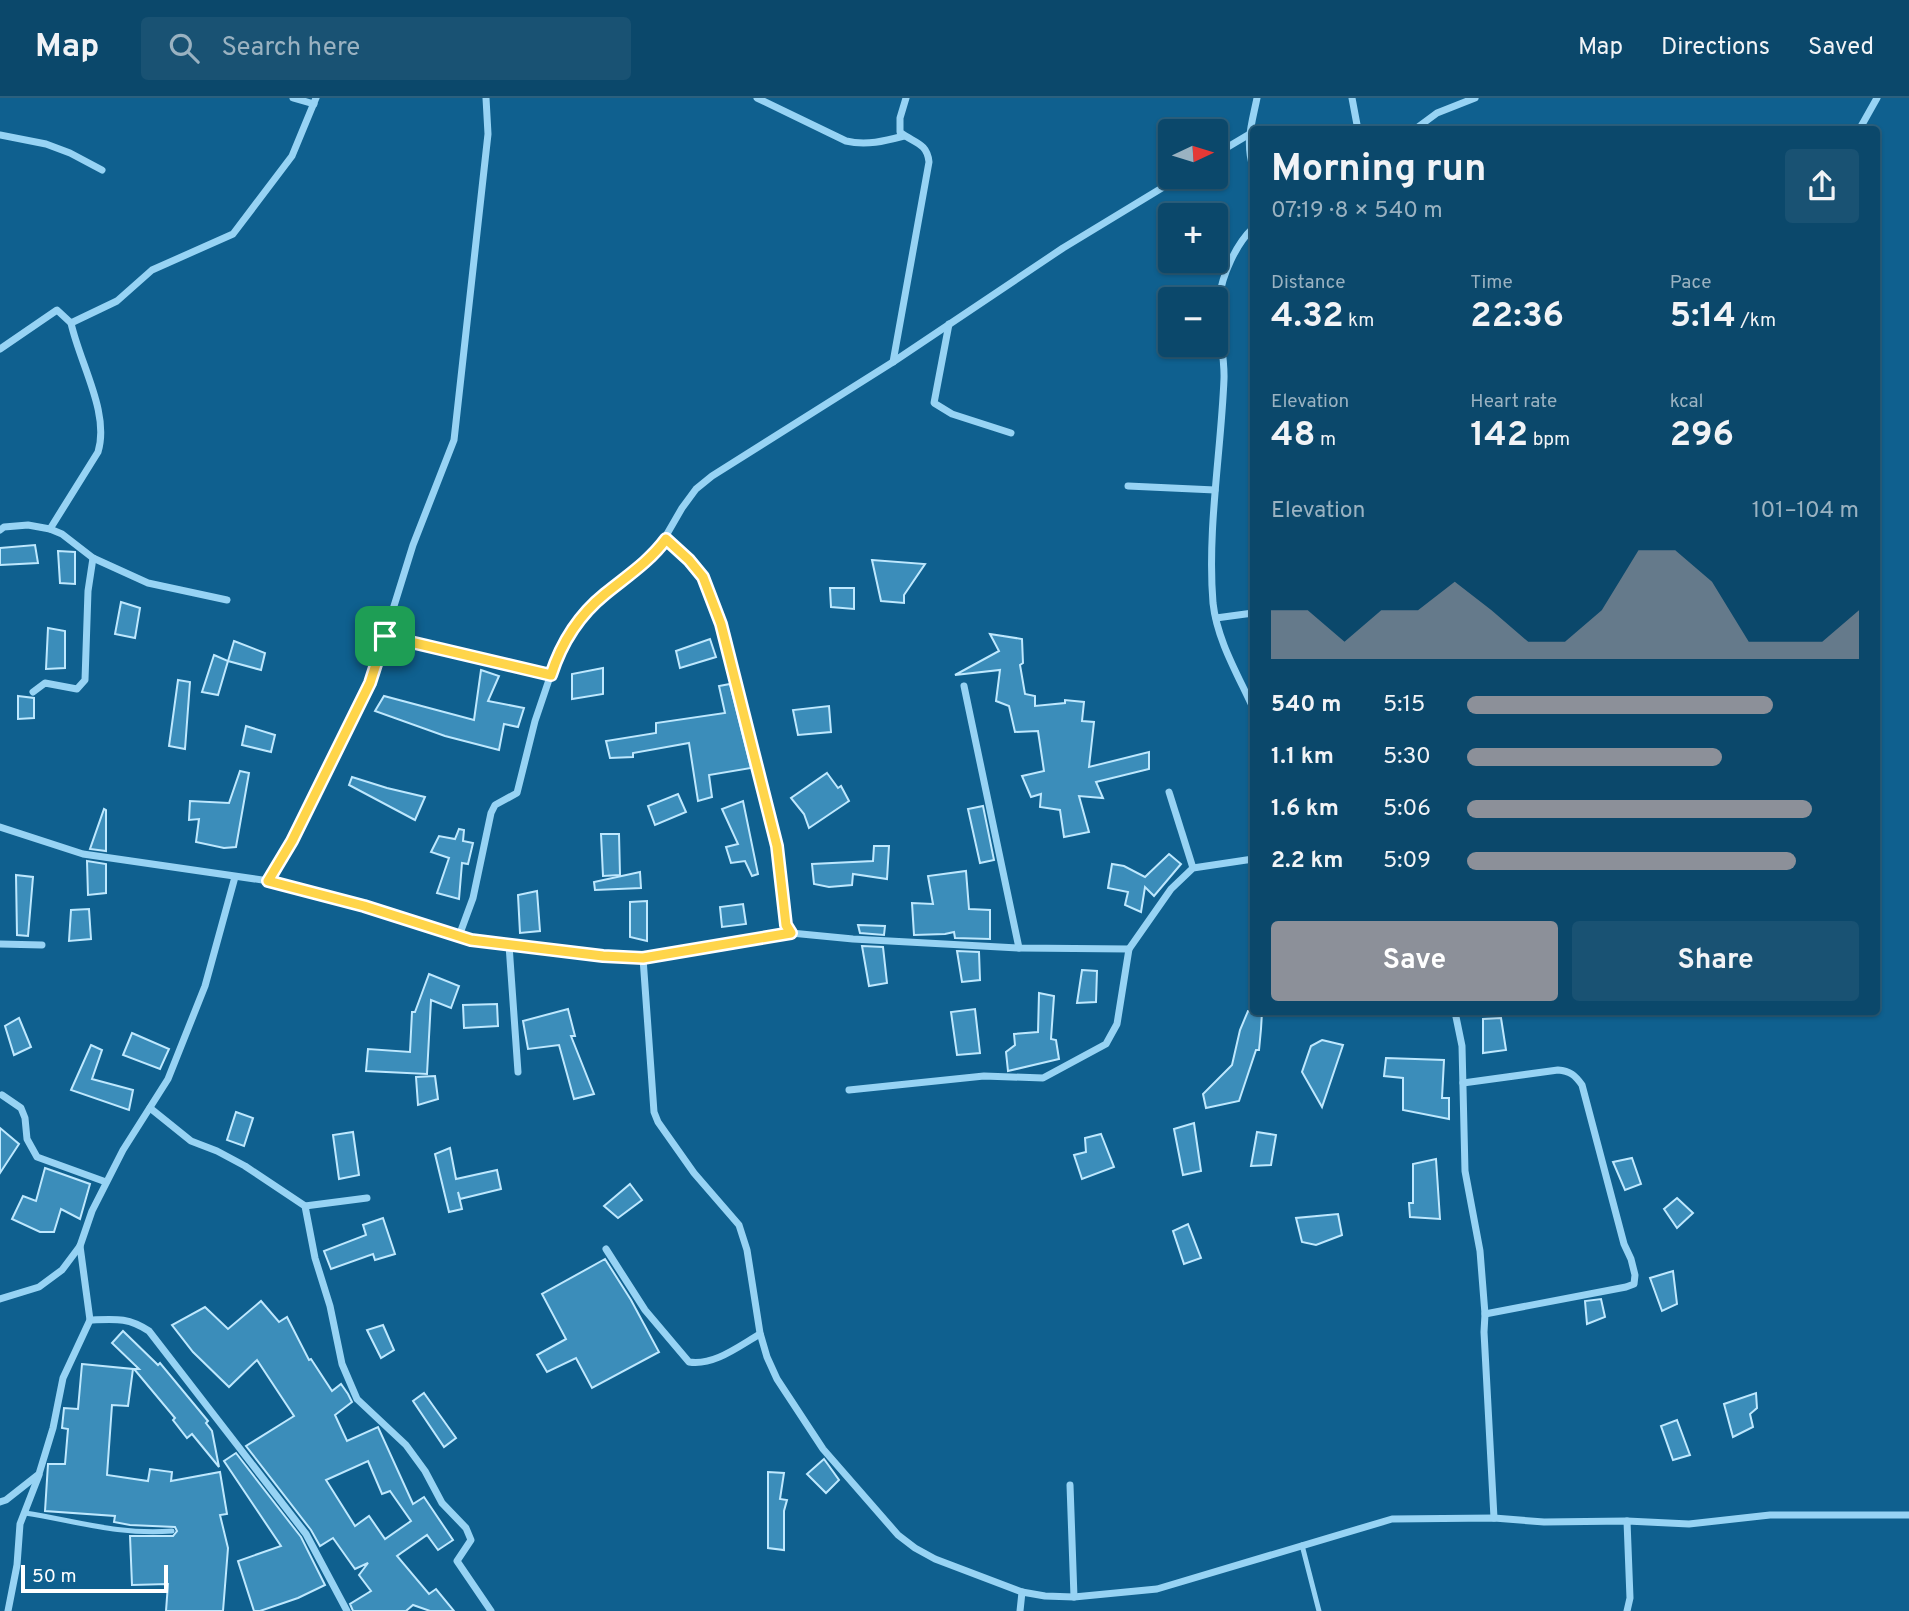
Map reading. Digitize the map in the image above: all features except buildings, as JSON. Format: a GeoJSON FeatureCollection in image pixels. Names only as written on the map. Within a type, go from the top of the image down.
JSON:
{"type":"FeatureCollection","features":[{"type":"Feature","properties":{"kind":"street"},"geometry":{"type":"LineString","coordinates":[[71,323],[117,301],[152,270],[233,234],[292,156],[315,101],[293,98]]}},
{"type":"Feature","properties":{"kind":"street"},"geometry":{"type":"LineString","coordinates":[[268,881],[292,841],[370,683],[414,545],[454,440],[488,134],[486,98]]}},
{"type":"Feature","properties":{"kind":"street"},"geometry":{"type":"LineString","coordinates":[[757,98],[846,142],[881,142],[904,136]]}},
{"type":"Feature","properties":{"kind":"street"},"geometry":{"type":"LineString","coordinates":[[893,362],[929,162],[924,146],[904,136],[899,127],[906,98]]}},
{"type":"Feature","properties":{"kind":"street"},"geometry":{"type":"LineString","coordinates":[[1250,126],[1257,98]]}},
{"type":"Feature","properties":{"kind":"street"},"geometry":{"type":"LineString","coordinates":[[1352,98],[1357,126]]}},
{"type":"Feature","properties":{"kind":"street"},"geometry":{"type":"LineString","coordinates":[[1419,126],[1437,113],[1475,98]]}},
{"type":"Feature","properties":{"kind":"street"},"geometry":{"type":"LineString","coordinates":[[1861,126],[1877,98]]}},
{"type":"Feature","properties":{"kind":"street"},"geometry":{"type":"LineString","coordinates":[[1250,127],[1250,157]]}},
{"type":"Feature","properties":{"kind":"street"},"geometry":{"type":"LineString","coordinates":[[0,135],[46,144],[102,170]]}},
{"type":"Feature","properties":{"kind":"street"},"geometry":{"type":"LineString","coordinates":[[1228,147],[1248,135]]}},
{"type":"Feature","properties":{"kind":"street"},"geometry":{"type":"LineString","coordinates":[[458,936],[472,898],[491,813],[495,805],[517,793],[535,721],[555,662],[577,622],[590,607],[656,553],[690,499],[712,476],[893,362],[1095,228],[1160,189]]}},
{"type":"Feature","properties":{"kind":"street"},"geometry":{"type":"LineString","coordinates":[[1250,232],[1239,245],[1222,286],[1219,301],[1224,377],[1215,490],[1213,581],[1216,618],[1225,646],[1250,701]]}},
{"type":"Feature","properties":{"kind":"street"},"geometry":{"type":"LineString","coordinates":[[0,349],[57,310],[71,323],[79,354],[100,411],[102,440],[98,452],[50,529]]}},
{"type":"Feature","properties":{"kind":"street"},"geometry":{"type":"LineString","coordinates":[[949,324],[934,403],[952,414],[1012,433]]}},
{"type":"Feature","properties":{"kind":"street"},"geometry":{"type":"LineString","coordinates":[[1128,486],[1215,490]]}},
{"type":"Feature","properties":{"kind":"street"},"geometry":{"type":"LineString","coordinates":[[0,530],[4,527],[28,525],[50,529],[62,534],[93,558],[148,583],[227,600]]}},
{"type":"Feature","properties":{"kind":"street"},"geometry":{"type":"LineString","coordinates":[[666,539],[703,577],[721,624],[777,846],[786,925],[791,933]]}},
{"type":"Feature","properties":{"kind":"street"},"geometry":{"type":"LineString","coordinates":[[33,692],[45,683],[78,689],[85,680],[88,591],[93,558]]}},
{"type":"Feature","properties":{"kind":"street"},"geometry":{"type":"LineString","coordinates":[[1216,618],[1250,613]]}},
{"type":"Feature","properties":{"kind":"street"},"geometry":{"type":"LineString","coordinates":[[964,686],[1019,948]]}},
{"type":"Feature","properties":{"kind":"street"},"geometry":{"type":"LineString","coordinates":[[1169,792],[1193,869]]}},
{"type":"Feature","properties":{"kind":"street"},"geometry":{"type":"LineString","coordinates":[[0,827],[83,853],[268,881],[364,906],[458,936],[509,945],[643,958],[791,933],[842,939],[1019,948],[1129,949]]}},
{"type":"Feature","properties":{"kind":"street"},"geometry":{"type":"LineString","coordinates":[[849,1090],[984,1076],[1043,1078],[1107,1044],[1117,1024],[1129,949],[1171,889],[1193,869],[1250,860]]}},
{"type":"Feature","properties":{"kind":"street"},"geometry":{"type":"LineString","coordinates":[[0,1299],[38,1287],[62,1270],[80,1246],[106,1182],[168,1079],[205,986],[234,877]]}},
{"type":"Feature","properties":{"kind":"street"},"geometry":{"type":"LineString","coordinates":[[0,944],[42,945]]}},
{"type":"Feature","properties":{"kind":"street"},"geometry":{"type":"LineString","coordinates":[[509,945],[518,1072]]}},
{"type":"Feature","properties":{"kind":"street"},"geometry":{"type":"LineString","coordinates":[[643,958],[654,1112],[694,1173],[739,1226],[747,1250],[760,1334],[777,1379],[823,1449],[898,1535],[935,1559],[1022,1592],[1074,1597],[1157,1589],[1392,1519],[1494,1518],[1544,1522],[1627,1521],[1689,1524],[1770,1515],[1909,1515]]}},
{"type":"Feature","properties":{"kind":"street"},"geometry":{"type":"LineString","coordinates":[[1456,1015],[1462,1045],[1465,1171],[1480,1251],[1485,1314],[1494,1518]]}},
{"type":"Feature","properties":{"kind":"street"},"geometry":{"type":"LineString","coordinates":[[1463,1083],[1558,1070],[1568,1071],[1576,1076],[1582,1085],[1624,1244],[1635,1275],[1634,1284],[1626,1287],[1485,1314]]}},
{"type":"Feature","properties":{"kind":"street"},"geometry":{"type":"LineString","coordinates":[[2,1095],[21,1108],[27,1139],[37,1157],[106,1182]]}},
{"type":"Feature","properties":{"kind":"street"},"geometry":{"type":"LineString","coordinates":[[150,1108],[191,1141],[245,1166],[305,1206],[367,1198]]}},
{"type":"Feature","properties":{"kind":"street"},"geometry":{"type":"LineString","coordinates":[[305,1206],[314,1258],[330,1306],[342,1364],[357,1399],[406,1445],[425,1471],[442,1503],[466,1528],[471,1540],[457,1561],[491,1611]]}},
{"type":"Feature","properties":{"kind":"street"},"geometry":{"type":"LineString","coordinates":[[8,1611],[17,1565],[20,1524],[53,1428],[63,1378],[90,1320],[80,1246]]}},
{"type":"Feature","properties":{"kind":"street"},"geometry":{"type":"LineString","coordinates":[[606,1250],[645,1310],[690,1362],[700,1363],[714,1359],[760,1334]]}},
{"type":"Feature","properties":{"kind":"street"},"geometry":{"type":"LineString","coordinates":[[90,1320],[119,1319],[135,1322],[149,1331],[306,1534],[347,1611]]}},
{"type":"Feature","properties":{"kind":"street"},"geometry":{"type":"LineString","coordinates":[[0,1502],[39,1474]]}},
{"type":"Feature","properties":{"kind":"street"},"geometry":{"type":"LineString","coordinates":[[1070,1485],[1074,1597]]}},
{"type":"Feature","properties":{"kind":"street"},"geometry":{"type":"LineString","coordinates":[[1627,1521],[1630,1598],[1627,1611]]}},
{"type":"Feature","properties":{"kind":"street"},"geometry":{"type":"LineString","coordinates":[[1020,1611],[1022,1592]]}},
{"type":"Feature","properties":{"kind":"lane"},"geometry":{"type":"LineString","coordinates":[[385,636],[551,675]]}},
{"type":"Feature","properties":{"kind":"lane"},"geometry":{"type":"LineString","coordinates":[[25,1513],[133,1533],[172,1531]]}},
{"type":"Feature","properties":{"kind":"lane"},"geometry":{"type":"LineString","coordinates":[[1302,1545],[1319,1611]]}},
{"type":"Feature","properties":{"kind":"route"},"geometry":{"type":"LineString","coordinates":[[666,539],[703,577],[729,648],[777,846],[786,925],[791,933],[661,956],[603,956],[471,940],[364,906],[268,881],[292,841],[370,683],[385,636],[551,675],[555,662],[577,622],[604,594],[656,553],[666,539]]}}]}
